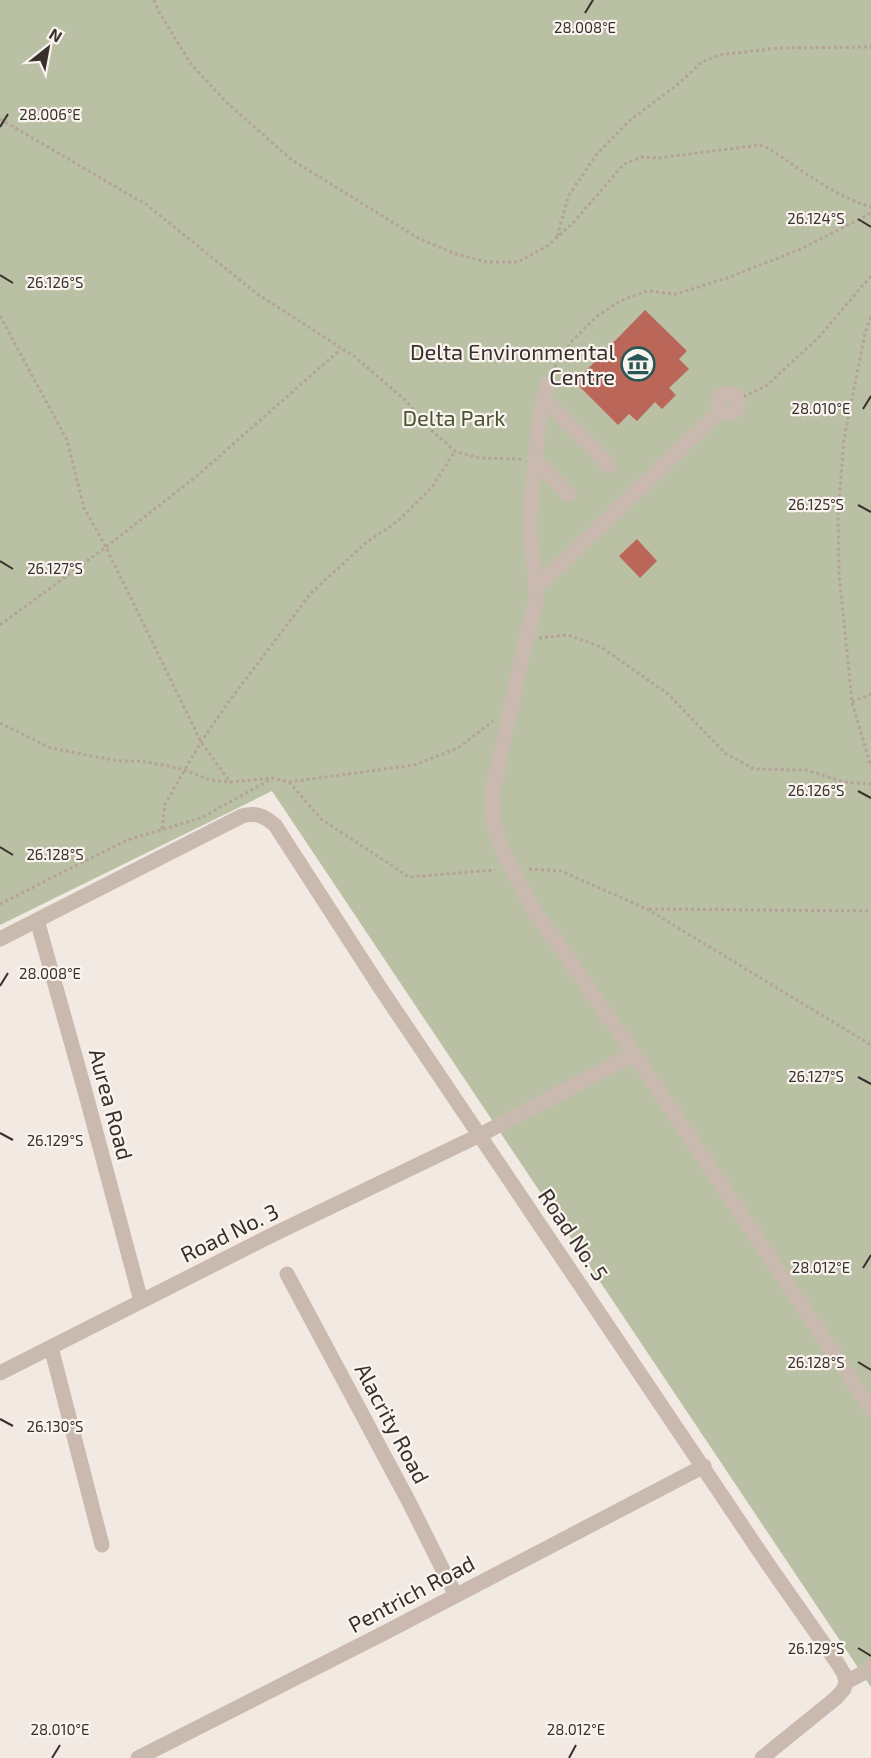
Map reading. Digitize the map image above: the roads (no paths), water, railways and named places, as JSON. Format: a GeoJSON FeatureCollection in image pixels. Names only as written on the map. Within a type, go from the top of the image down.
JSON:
{"type":"FeatureCollection","features":[{"type":"Feature","properties":{"kind":"street"},"geometry":{"type":"LineString","coordinates":[[609,465],[545,391],[535,459],[529,529],[536,601],[492,793],[494,825],[503,853],[537,915],[634,1054],[871,1409]]}},
{"type":"Feature","properties":{"kind":"street"},"geometry":{"type":"LineString","coordinates":[[536,588],[721,410],[718,401],[721,395],[730,393],[738,399]]}},
{"type":"Feature","properties":{"kind":"street"},"geometry":{"type":"LineString","coordinates":[[535,459],[569,495]]}},
{"type":"Feature","properties":{"kind":"street","name":"Road No. 5"},"geometry":{"type":"LineString","coordinates":[[37,920],[234,820],[249,814],[261,815],[270,821],[279,830],[381,989],[704,1466],[770,1568],[838,1664],[846,1682]]}},
{"type":"Feature","properties":{"kind":"street"},"geometry":{"type":"LineString","coordinates":[[0,939],[37,920]]}},
{"type":"Feature","properties":{"kind":"street","name":"Aurea Road"},"geometry":{"type":"LineString","coordinates":[[37,920],[90,1107],[141,1301]]}},
{"type":"Feature","properties":{"kind":"street","name":"Road No. 3"},"geometry":{"type":"LineString","coordinates":[[0,1373],[141,1301],[480,1135],[634,1054]]}},
{"type":"Feature","properties":{"kind":"street","name":"Alacrity Road"},"geometry":{"type":"LineString","coordinates":[[287,1274],[409,1502],[455,1594]]}},
{"type":"Feature","properties":{"kind":"street"},"geometry":{"type":"LineString","coordinates":[[51,1347],[102,1545]]}},
{"type":"Feature","properties":{"kind":"street","name":"Pentrich Road"},"geometry":{"type":"LineString","coordinates":[[138,1758],[704,1466]]}},
{"type":"Feature","properties":{"kind":"street"},"geometry":{"type":"LineString","coordinates":[[762,1758],[836,1698],[844,1689],[846,1682],[867,1671],[871,1666]]}},
{"type":"Feature","properties":{"kind":"place","name":"Delta Environmental Centre"},"geometry":{"type":"Point","coordinates":[638,364]}},
{"type":"Feature","properties":{"kind":"park label","name":"Delta Park"},"geometry":{"type":"Point","coordinates":[454,417]}}]}
